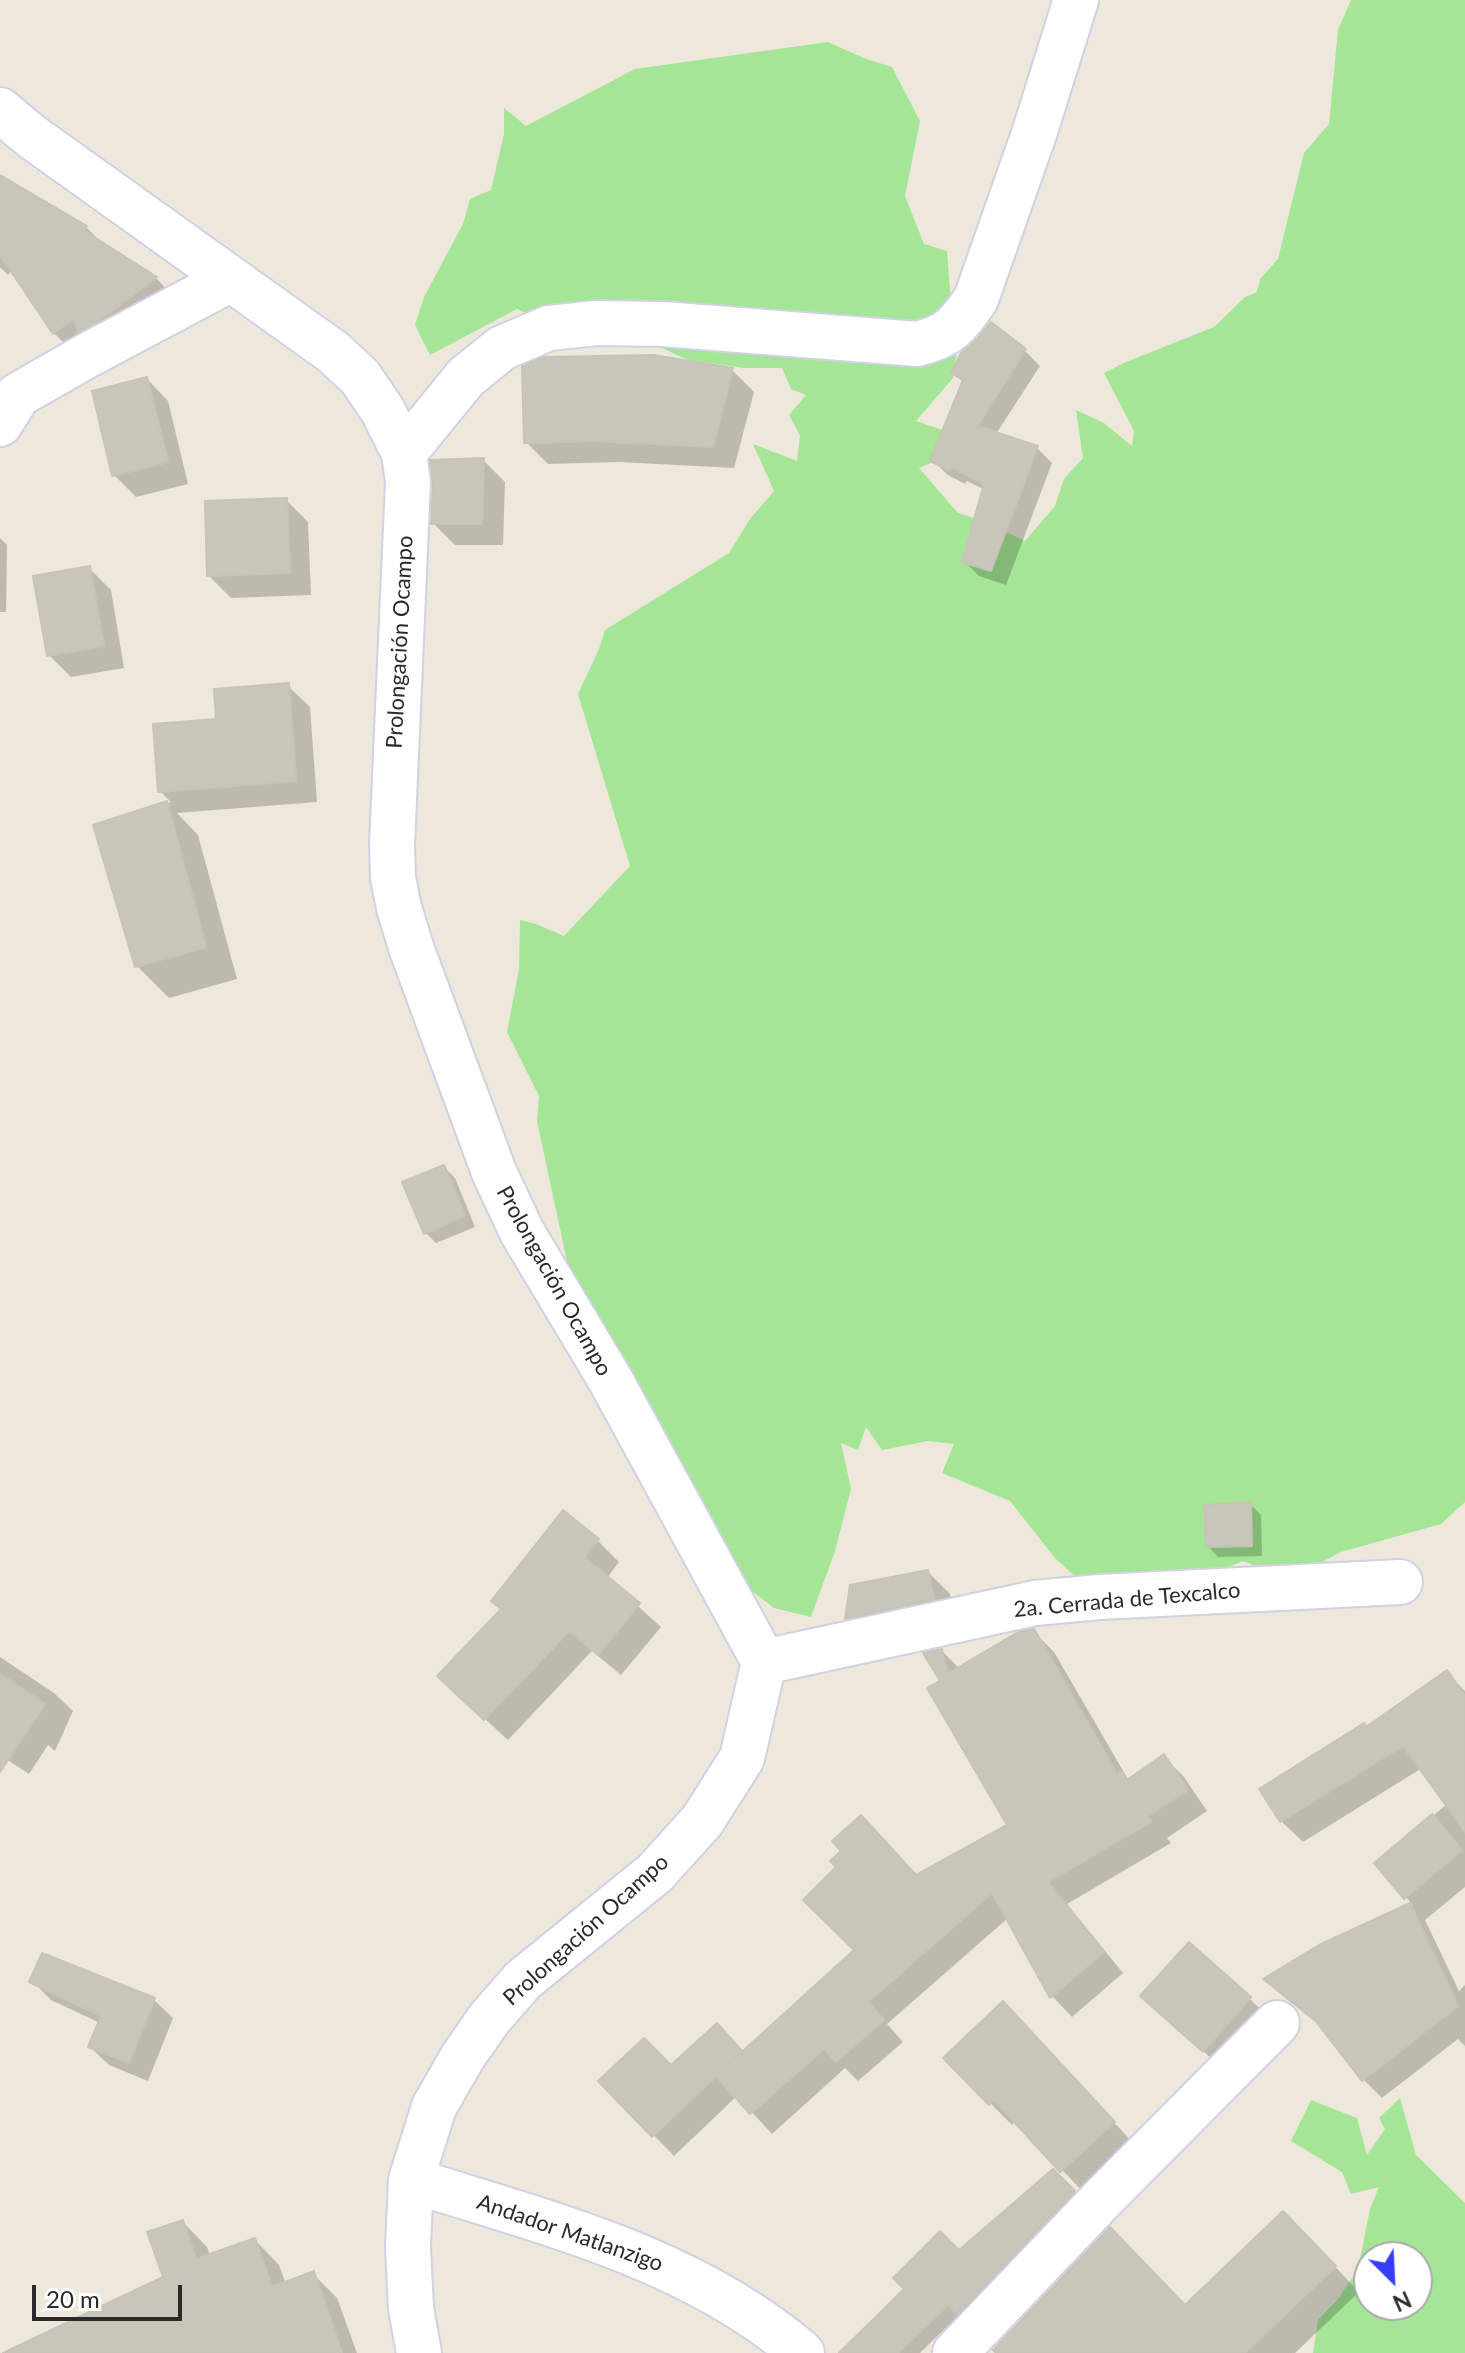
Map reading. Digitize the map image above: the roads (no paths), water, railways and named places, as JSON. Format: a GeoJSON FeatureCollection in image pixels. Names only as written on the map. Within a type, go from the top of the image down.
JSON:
{"type":"FeatureCollection","features":[{"type":"Feature","properties":{"kind":"street"},"geometry":{"type":"LineString","coordinates":[[404,453],[466,377],[502,348],[549,328],[597,323],[663,324],[917,344],[939,338],[960,323],[976,299],[1035,131],[1076,0]]}},
{"type":"Feature","properties":{"kind":"street","name":"Prolongación Ocampo"},"geometry":{"type":"LineString","coordinates":[[0,110],[31,136],[333,352],[360,377],[383,411],[404,453],[408,482],[392,845],[393,878],[399,908],[488,1158],[511,1208],[611,1381],[764,1662],[742,1758],[702,1821],[655,1873],[523,1980],[489,2019],[434,2107],[411,2180],[408,2247],[411,2308],[419,2353]]}},
{"type":"Feature","properties":{"kind":"street"},"geometry":{"type":"LineString","coordinates":[[0,424],[18,395],[231,279]]}},
{"type":"Feature","properties":{"kind":"street","name":"2a. Cerrada de Texcalco"},"geometry":{"type":"LineString","coordinates":[[764,1662],[1035,1603],[1400,1582]]}},
{"type":"Feature","properties":{"kind":"street"},"geometry":{"type":"LineString","coordinates":[[955,2353],[1277,2023]]}},
{"type":"Feature","properties":{"kind":"street","name":"Andador Matlanzigo"},"geometry":{"type":"LineString","coordinates":[[411,2180],[544,2222],[676,2271],[727,2299],[802,2353]]}}]}
